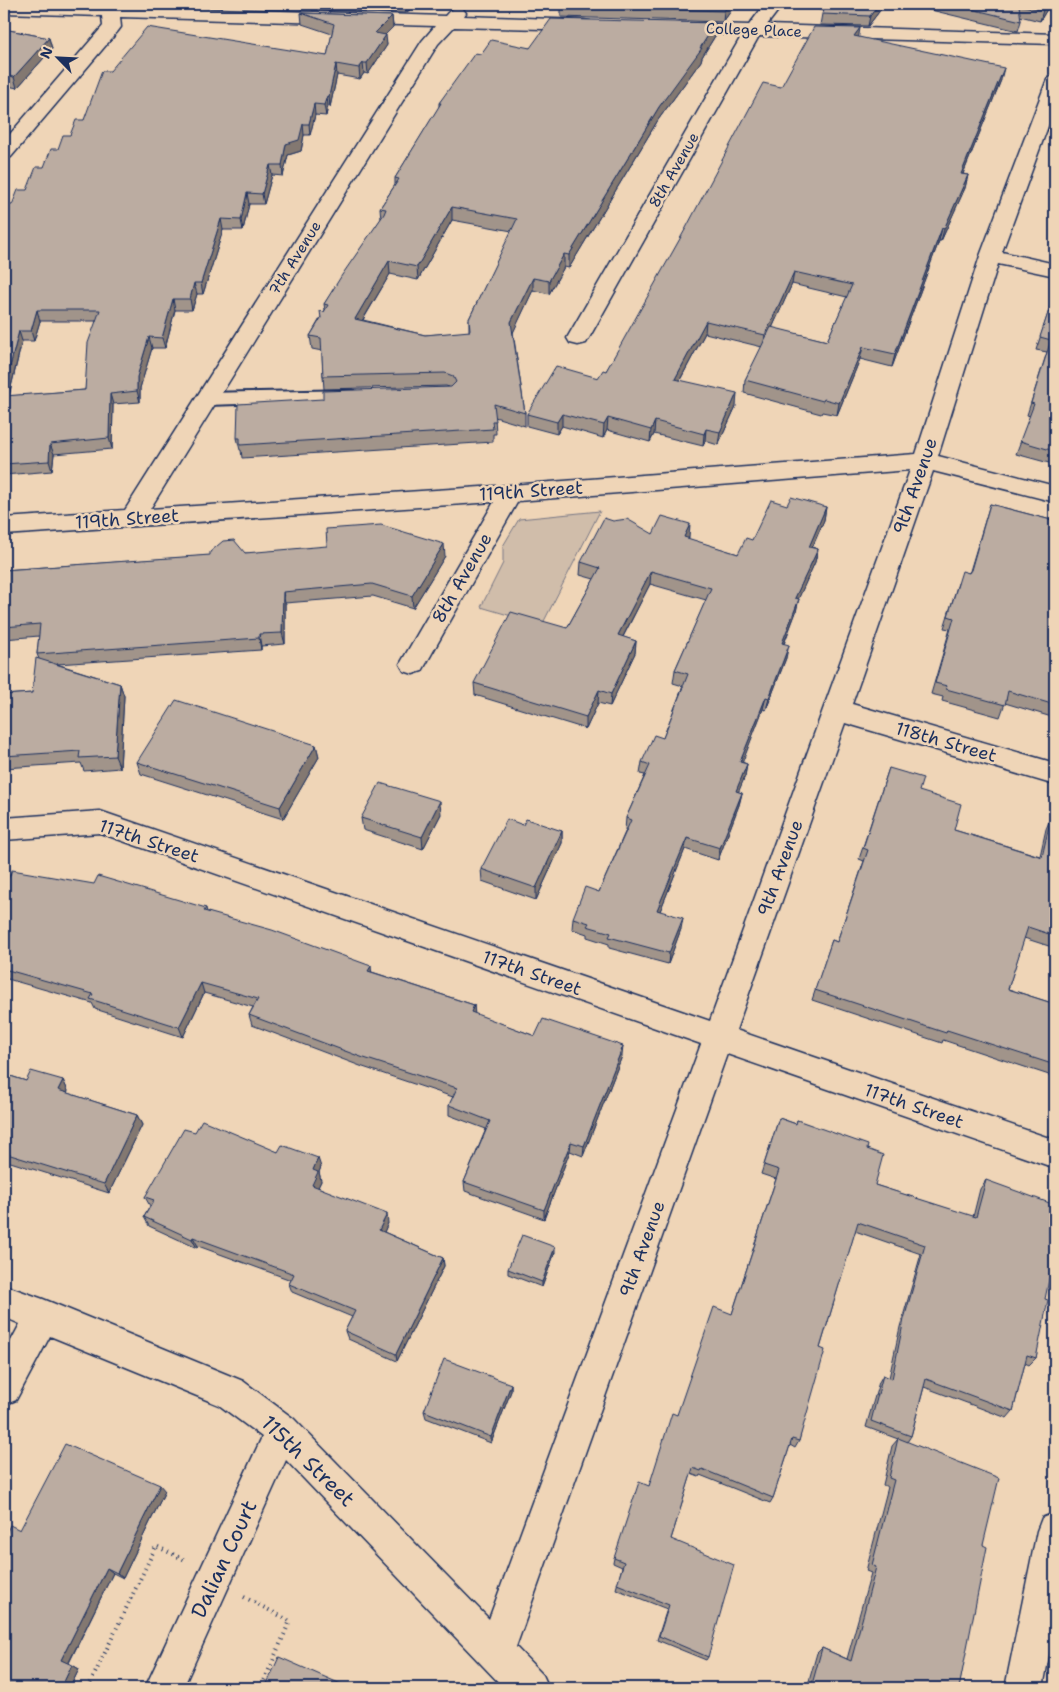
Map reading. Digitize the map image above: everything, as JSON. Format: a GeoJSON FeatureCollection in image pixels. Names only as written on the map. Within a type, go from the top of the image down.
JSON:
{"type":"FeatureCollection","features":[{"type":"Feature","properties":{"kind":"street","name":"7th Avenue"},"geometry":{"type":"LineString","coordinates":[[132,518],[430,41],[466,4]]}},
{"type":"Feature","properties":{"kind":"street","name":"8th Avenue"},"geometry":{"type":"LineString","coordinates":[[578,338],[753,31],[774,4]]}},
{"type":"Feature","properties":{"kind":"street"},"geometry":{"type":"LineString","coordinates":[[4,8],[110,8],[604,26]]}},
{"type":"Feature","properties":{"kind":"street"},"geometry":{"type":"LineString","coordinates":[[4,153],[112,27],[110,8]]}},
{"type":"Feature","properties":{"kind":"street","name":"College Place"},"geometry":{"type":"LineString","coordinates":[[662,28],[1055,39]]}},
{"type":"Feature","properties":{"kind":"street","name":"9th Avenue"},"geometry":{"type":"LineString","coordinates":[[496,1651],[837,710],[925,461],[990,256],[1055,82]]}},
{"type":"Feature","properties":{"kind":"street"},"geometry":{"type":"LineString","coordinates":[[990,256],[1055,270]]}},
{"type":"Feature","properties":{"kind":"street","name":"119th Street"},"geometry":{"type":"LineString","coordinates":[[4,527],[925,461],[1055,494]]}},
{"type":"Feature","properties":{"kind":"street","name":"8th Avenue"},"geometry":{"type":"LineString","coordinates":[[413,664],[511,492]]}},
{"type":"Feature","properties":{"kind":"street","name":"118th Street"},"geometry":{"type":"LineString","coordinates":[[837,710],[1055,774]]}},
{"type":"Feature","properties":{"kind":"street","name":"117th Street"},"geometry":{"type":"LineString","coordinates":[[4,829],[100,822],[1055,1154]]}},
{"type":"Feature","properties":{"kind":"street","name":"115th Street"},"geometry":{"type":"LineString","coordinates":[[4,1301],[231,1393],[282,1431],[530,1688]]}},
{"type":"Feature","properties":{"kind":"street"},"geometry":{"type":"LineString","coordinates":[[4,1388],[42,1315]]}},
{"type":"Feature","properties":{"kind":"street","name":"Dalian Court"},"geometry":{"type":"LineString","coordinates":[[164,1688],[282,1431]]}},
{"type":"Feature","properties":{"kind":"street"},"geometry":{"type":"LineString","coordinates":[[1024,1688],[1055,1531]]}},
{"type":"Feature","properties":{"kind":"lane"},"geometry":{"type":"LineString","coordinates":[[207,399],[369,395]]}},
{"type":"Feature","properties":{"kind":"path"},"geometry":{"type":"LineString","coordinates":[[88,1688],[156,1546],[194,1564]]}},
{"type":"Feature","properties":{"kind":"path"},"geometry":{"type":"LineString","coordinates":[[244,1598],[290,1621],[261,1688]]}},
{"type":"Feature","properties":{"kind":"shaded area"},"geometry":{"type":"Polygon","coordinates":[[[600,511],[542,625],[481,607],[503,563],[503,546],[519,519],[600,511]]]}},
{"type":"Feature","properties":{"kind":"building"},"geometry":{"type":"Polygon","coordinates":[[[562,4],[729,4],[724,11],[561,6],[562,4]]]}},
{"type":"Feature","properties":{"kind":"building"},"geometry":{"type":"Polygon","coordinates":[[[828,4],[879,4],[870,16],[822,14],[828,4]]]}},
{"type":"Feature","properties":{"kind":"building"},"geometry":{"type":"Polygon","coordinates":[[[951,4],[1046,4],[1043,10],[1019,5],[1021,21],[951,4]]]}},
{"type":"Feature","properties":{"kind":"building"},"geometry":{"type":"Polygon","coordinates":[[[301,13],[392,16],[375,33],[386,35],[367,63],[363,63],[359,68],[336,64],[329,96],[327,96],[324,105],[314,104],[309,124],[303,124],[299,140],[286,144],[282,165],[270,165],[262,194],[247,193],[241,220],[221,219],[201,283],[194,283],[190,299],[173,299],[162,338],[149,337],[137,377],[137,391],[110,394],[109,438],[50,444],[49,461],[4,464],[4,396],[85,390],[88,343],[100,310],[37,310],[31,331],[19,331],[4,390],[5,205],[12,205],[18,190],[27,190],[36,167],[44,167],[51,149],[58,149],[63,135],[70,135],[76,120],[84,120],[102,71],[110,71],[147,27],[327,56],[334,24],[301,13]]]}},
{"type":"Feature","properties":{"kind":"building"},"geometry":{"type":"Polygon","coordinates":[[[551,19],[716,23],[700,48],[702,48],[659,107],[569,255],[564,254],[549,281],[533,278],[511,322],[525,413],[494,404],[496,421],[492,421],[493,429],[240,445],[240,438],[237,438],[238,404],[323,399],[323,391],[451,387],[456,382],[453,376],[445,373],[323,376],[321,338],[310,336],[321,318],[320,311],[324,312],[328,305],[324,304],[384,214],[386,209],[380,208],[399,179],[395,178],[441,103],[439,103],[475,53],[481,54],[491,40],[530,48],[551,19]],[[452,207],[417,267],[389,261],[355,319],[425,335],[470,331],[469,319],[517,219],[452,207]]]}},
{"type":"Feature","properties":{"kind":"building"},"geometry":{"type":"Polygon","coordinates":[[[814,27],[860,28],[854,36],[1004,68],[961,174],[968,175],[944,229],[942,228],[895,354],[863,347],[839,403],[824,399],[823,401],[745,380],[771,327],[827,341],[852,285],[794,272],[765,335],[706,321],[675,379],[737,393],[720,432],[706,429],[704,434],[655,421],[651,430],[608,418],[604,425],[562,414],[557,422],[527,414],[556,366],[598,378],[603,370],[606,371],[686,228],[763,83],[781,87],[814,27]]]}},
{"type":"Feature","properties":{"kind":"building"},"geometry":{"type":"Polygon","coordinates":[[[4,29],[49,38],[14,77],[4,75],[4,29]]]}},
{"type":"Feature","properties":{"kind":"building"},"geometry":{"type":"Polygon","coordinates":[[[1055,292],[1054,451],[1020,441],[1034,404],[1031,403],[1051,340],[1040,337],[1055,292]]]}},
{"type":"Feature","properties":{"kind":"building"},"geometry":{"type":"Polygon","coordinates":[[[791,497],[826,507],[809,547],[818,549],[795,598],[799,599],[782,643],[789,645],[769,698],[766,697],[740,762],[747,764],[736,791],[742,793],[720,848],[687,838],[657,910],[683,918],[669,953],[609,937],[611,933],[587,926],[589,923],[573,918],[585,887],[599,892],[631,820],[626,818],[650,765],[642,762],[654,735],[663,738],[688,674],[675,670],[711,588],[651,571],[618,635],[636,641],[611,694],[599,690],[586,717],[474,683],[511,612],[567,628],[600,568],[581,562],[604,518],[613,521],[627,519],[653,534],[662,516],[690,524],[684,537],[738,554],[746,538],[752,540],[771,500],[787,505],[791,497]]]}},
{"type":"Feature","properties":{"kind":"building"},"geometry":{"type":"Polygon","coordinates":[[[990,504],[1055,521],[1055,705],[1008,691],[1005,705],[946,689],[947,686],[935,683],[954,618],[948,616],[962,571],[969,573],[971,570],[990,504]]]}},
{"type":"Feature","properties":{"kind":"building"},"geometry":{"type":"Polygon","coordinates":[[[381,525],[444,544],[412,596],[372,584],[283,592],[282,633],[259,634],[259,638],[37,654],[40,624],[4,627],[4,570],[210,555],[210,552],[223,541],[234,540],[245,553],[327,546],[326,529],[381,525]]]}},
{"type":"Feature","properties":{"kind":"building"},"geometry":{"type":"Polygon","coordinates":[[[36,658],[120,684],[115,756],[79,758],[80,751],[4,756],[4,695],[32,693],[36,658]]]}},
{"type":"Feature","properties":{"kind":"building"},"geometry":{"type":"Polygon","coordinates":[[[176,700],[316,745],[280,807],[137,762],[176,700]]]}},
{"type":"Feature","properties":{"kind":"building"},"geometry":{"type":"Polygon","coordinates":[[[889,768],[923,778],[919,791],[961,804],[954,830],[1042,857],[1051,817],[1055,818],[1055,936],[1028,927],[1008,989],[1055,1004],[1055,1065],[947,1030],[946,1033],[815,990],[832,940],[837,942],[868,850],[863,848],[889,768]]]}},
{"type":"Feature","properties":{"kind":"building"},"geometry":{"type":"Polygon","coordinates":[[[380,783],[440,801],[422,837],[361,818],[380,783]]]}},
{"type":"Feature","properties":{"kind":"building"},"geometry":{"type":"Polygon","coordinates":[[[507,819],[523,825],[526,819],[562,831],[536,888],[481,869],[507,819]]]}},
{"type":"Feature","properties":{"kind":"building"},"geometry":{"type":"Polygon","coordinates":[[[12,870],[94,884],[98,876],[206,908],[204,911],[272,930],[371,966],[368,971],[474,1005],[471,1012],[535,1036],[543,1019],[623,1046],[584,1146],[571,1142],[544,1210],[464,1182],[490,1121],[449,1105],[457,1088],[361,1057],[249,1015],[258,999],[201,983],[179,1027],[90,999],[93,994],[4,969],[4,889],[12,870]]]}},
{"type":"Feature","properties":{"kind":"building"},"geometry":{"type":"Polygon","coordinates":[[[31,1071],[63,1080],[58,1090],[137,1115],[104,1184],[4,1153],[4,1074],[26,1081],[31,1071]]]}},
{"type":"Feature","properties":{"kind":"building"},"geometry":{"type":"Polygon","coordinates":[[[779,1118],[796,1124],[797,1120],[868,1145],[867,1149],[883,1155],[875,1185],[976,1217],[986,1180],[1055,1205],[1055,1251],[1045,1299],[1048,1300],[1036,1358],[1027,1355],[1013,1411],[926,1379],[911,1436],[871,1421],[883,1375],[892,1379],[904,1319],[925,1245],[858,1222],[820,1348],[825,1350],[799,1441],[792,1439],[773,1498],[702,1469],[701,1471],[693,1468],[671,1539],[734,1565],[708,1657],[659,1636],[669,1605],[617,1584],[624,1562],[614,1558],[639,1482],[649,1486],[672,1413],[677,1415],[714,1307],[732,1314],[779,1170],[764,1165],[779,1118]]]}},
{"type":"Feature","properties":{"kind":"building"},"geometry":{"type":"Polygon","coordinates":[[[202,1120],[278,1152],[282,1145],[318,1158],[313,1170],[318,1172],[312,1185],[387,1214],[379,1230],[443,1258],[396,1354],[345,1331],[355,1311],[289,1284],[294,1274],[193,1237],[192,1239],[144,1217],[154,1200],[145,1197],[184,1129],[195,1132],[202,1120]]]}},
{"type":"Feature","properties":{"kind":"building"},"geometry":{"type":"Polygon","coordinates":[[[522,1235],[555,1247],[542,1282],[508,1269],[522,1235]]]}},
{"type":"Feature","properties":{"kind":"building"},"geometry":{"type":"Polygon","coordinates":[[[444,1359],[511,1384],[491,1437],[424,1411],[444,1359]]]}},
{"type":"Feature","properties":{"kind":"building"},"geometry":{"type":"Polygon","coordinates":[[[898,1438],[999,1478],[983,1545],[987,1547],[959,1688],[811,1688],[822,1648],[851,1661],[876,1567],[872,1565],[894,1480],[889,1478],[898,1438]]]}},
{"type":"Feature","properties":{"kind":"building"},"geometry":{"type":"Polygon","coordinates":[[[65,1444],[160,1485],[117,1573],[107,1568],[61,1660],[72,1665],[61,1688],[4,1688],[4,1538],[10,1525],[20,1530],[65,1444]]]}},
{"type":"Feature","properties":{"kind":"building"},"geometry":{"type":"Polygon","coordinates":[[[279,1657],[350,1688],[265,1688],[279,1657]]]}}]}
